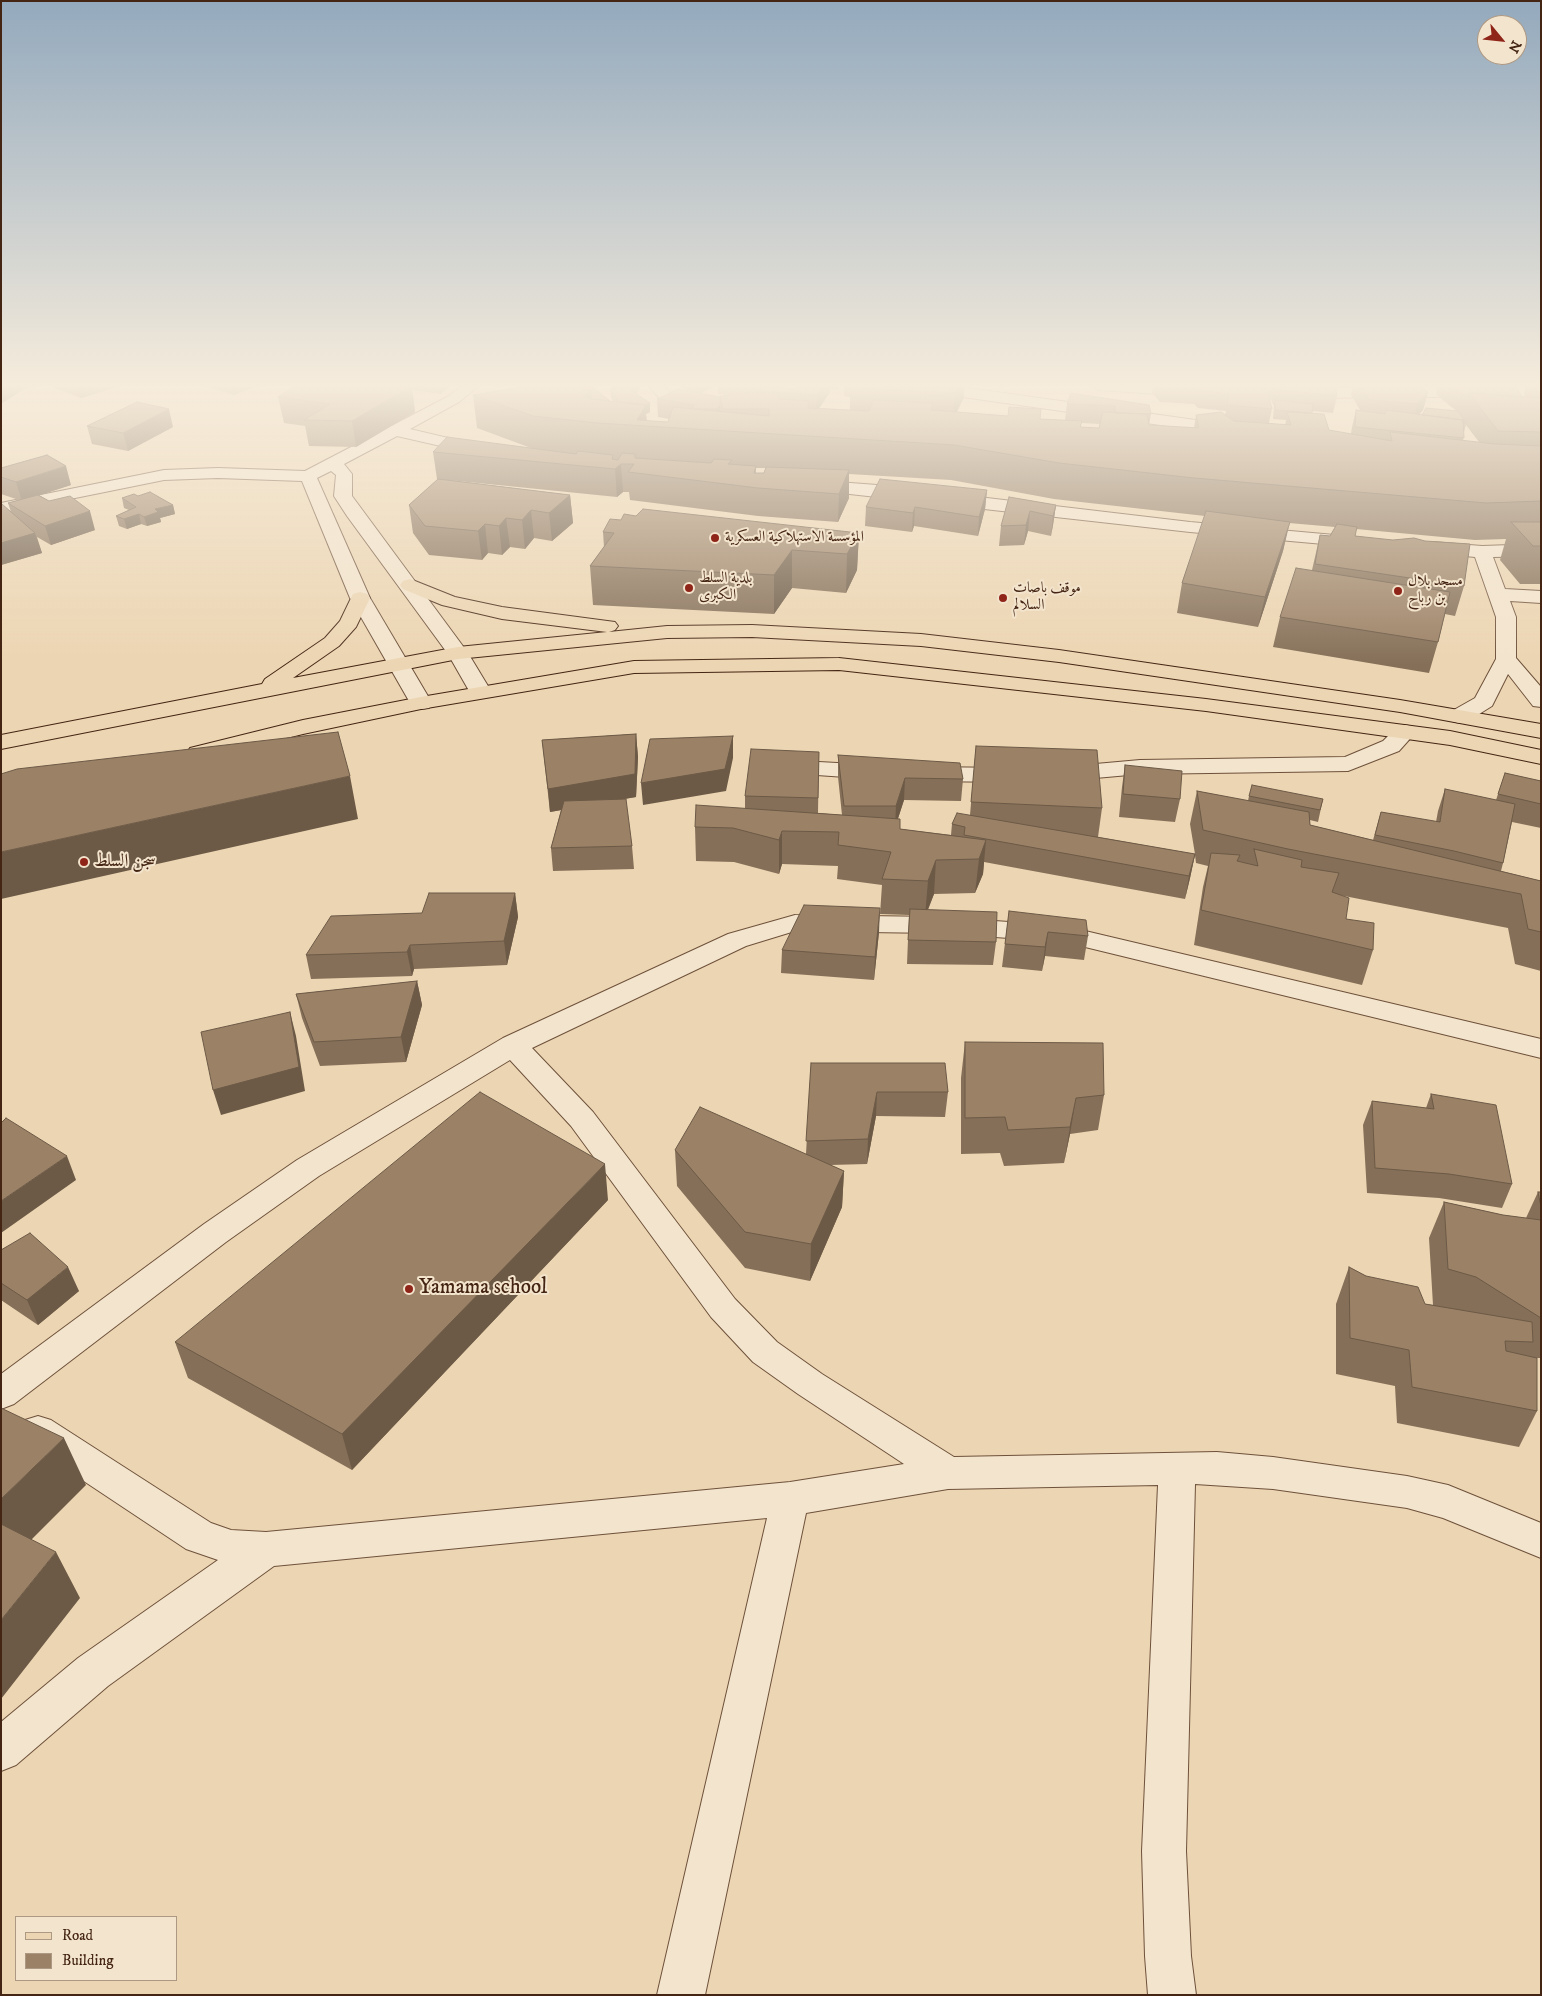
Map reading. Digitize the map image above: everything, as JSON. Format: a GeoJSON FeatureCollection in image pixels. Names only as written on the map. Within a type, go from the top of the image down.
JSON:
{"type":"FeatureCollection","features":[{"type":"Feature","properties":{"kind":"main road"},"geometry":{"type":"LineString","coordinates":[[410,586],[449,600],[502,613],[667,632]]}},
{"type":"Feature","properties":{"kind":"main road"},"geometry":{"type":"LineString","coordinates":[[262,690],[332,642],[348,623],[360,598]]}},
{"type":"Feature","properties":{"kind":"main road"},"geometry":{"type":"LineString","coordinates":[[1,742],[458,653],[667,632],[752,631],[921,640],[1060,656],[1460,716],[1541,731]]}},
{"type":"Feature","properties":{"kind":"main road"},"geometry":{"type":"LineString","coordinates":[[174,758],[303,727],[421,703],[634,667],[839,664],[1206,704],[1450,738],[1541,757]]}},
{"type":"Feature","properties":{"kind":"street"},"geometry":{"type":"LineString","coordinates":[[1,508],[148,478]]}},
{"type":"Feature","properties":{"kind":"street"},"geometry":{"type":"LineString","coordinates":[[309,478],[360,598],[400,663],[421,703]]}},
{"type":"Feature","properties":{"kind":"street"},"geometry":{"type":"LineString","coordinates":[[344,478],[343,496],[458,653],[480,692]]}},
{"type":"Feature","properties":{"kind":"street"},"geometry":{"type":"LineString","coordinates":[[798,484],[877,490],[1190,527],[1375,543]]}},
{"type":"Feature","properties":{"kind":"street"},"geometry":{"type":"LineString","coordinates":[[1414,546],[1482,552],[1541,550]]}},
{"type":"Feature","properties":{"kind":"street"},"geometry":{"type":"LineString","coordinates":[[1460,716],[1484,701],[1489,688],[1506,659],[1506,617],[1482,552]]}},
{"type":"Feature","properties":{"kind":"street"},"geometry":{"type":"LineString","coordinates":[[1497,594],[1541,597]]}},
{"type":"Feature","properties":{"kind":"street"},"geometry":{"type":"LineString","coordinates":[[1506,659],[1541,701]]}},
{"type":"Feature","properties":{"kind":"street"},"geometry":{"type":"LineString","coordinates":[[773,766],[954,776],[1035,775],[1140,767],[1348,764],[1391,746],[1405,732]]}},
{"type":"Feature","properties":{"kind":"street"},"geometry":{"type":"LineString","coordinates":[[1,1394],[215,1233],[308,1168],[513,1045],[737,940],[766,930],[795,924],[937,925],[1038,932],[1081,938],[1541,1049]]}},
{"type":"Feature","properties":{"kind":"street"},"geometry":{"type":"LineString","coordinates":[[513,1045],[582,1119],[723,1308],[765,1352],[810,1384],[948,1473]]}},
{"type":"Feature","properties":{"kind":"street"},"geometry":{"type":"LineString","coordinates":[[1,1407],[200,1536],[232,1547],[266,1549],[790,1499],[948,1473],[1217,1468],[1273,1473],[1407,1492],[1448,1502],[1541,1541]]}},
{"type":"Feature","properties":{"kind":"street"},"geometry":{"type":"LineString","coordinates":[[1172,1995],[1168,1956],[1164,1851],[1177,1469]]}},
{"type":"Feature","properties":{"kind":"street"},"geometry":{"type":"LineString","coordinates":[[681,1995],[790,1499]]}},
{"type":"Feature","properties":{"kind":"street"},"geometry":{"type":"LineString","coordinates":[[1,1750],[60,1698],[93,1672],[266,1549]]}},
{"type":"Feature","properties":{"kind":"building"},"geometry":{"type":"Polygon","coordinates":[[[4,478],[28,478],[16,482],[4,478]]]}},
{"type":"Feature","properties":{"kind":"building"},"geometry":{"type":"Polygon","coordinates":[[[678,478],[846,478],[839,494],[758,488],[678,478]]]}},
{"type":"Feature","properties":{"kind":"building"},"geometry":{"type":"Polygon","coordinates":[[[1196,478],[1541,478],[1541,501],[1486,503],[1196,478]]]}},
{"type":"Feature","properties":{"kind":"building"},"geometry":{"type":"Polygon","coordinates":[[[438,479],[570,495],[549,513],[531,510],[522,520],[506,518],[499,526],[485,524],[478,531],[425,526],[409,505],[438,479]]]}},
{"type":"Feature","properties":{"kind":"building"},"geometry":{"type":"Polygon","coordinates":[[[880,479],[987,490],[979,517],[915,507],[913,513],[866,507],[880,479]]]}},
{"type":"Feature","properties":{"kind":"building"},"geometry":{"type":"Polygon","coordinates":[[[150,492],[173,505],[155,509],[158,512],[144,517],[139,514],[124,519],[116,516],[136,507],[122,498],[150,492]]]}},
{"type":"Feature","properties":{"kind":"building"},"geometry":{"type":"Polygon","coordinates":[[[38,495],[49,501],[70,496],[90,511],[45,526],[8,503],[38,495]]]}},
{"type":"Feature","properties":{"kind":"building"},"geometry":{"type":"Polygon","coordinates":[[[1009,497],[1056,505],[1053,516],[1030,511],[1026,525],[1001,526],[1009,497]]]}},
{"type":"Feature","properties":{"kind":"building"},"geometry":{"type":"Polygon","coordinates":[[[2,504],[35,533],[1,543],[2,504]]]}},
{"type":"Feature","properties":{"kind":"building"},"geometry":{"type":"Polygon","coordinates":[[[643,509],[859,533],[847,554],[792,550],[774,575],[590,566],[614,533],[603,532],[610,519],[621,520],[624,514],[636,516],[643,509]]]}},
{"type":"Feature","properties":{"kind":"building"},"geometry":{"type":"Polygon","coordinates":[[[1206,511],[1290,522],[1265,597],[1182,583],[1206,511]]]}},
{"type":"Feature","properties":{"kind":"building"},"geometry":{"type":"Polygon","coordinates":[[[1511,522],[1541,522],[1541,546],[1533,546],[1511,522]]]}},
{"type":"Feature","properties":{"kind":"building"},"geometry":{"type":"Polygon","coordinates":[[[1337,524],[1357,527],[1355,536],[1393,540],[1414,538],[1425,541],[1470,544],[1464,586],[1315,564],[1320,535],[1330,536],[1337,524]]]}},
{"type":"Feature","properties":{"kind":"building"},"geometry":{"type":"Polygon","coordinates":[[[1296,568],[1450,592],[1438,642],[1280,617],[1296,568]]]}},
{"type":"Feature","properties":{"kind":"building"},"geometry":{"type":"Polygon","coordinates":[[[338,732],[350,776],[1,852],[1,774],[17,769],[338,732]]]}},
{"type":"Feature","properties":{"kind":"building"},"geometry":{"type":"Polygon","coordinates":[[[636,734],[635,774],[548,789],[542,740],[636,734]]]}},
{"type":"Feature","properties":{"kind":"building"},"geometry":{"type":"Polygon","coordinates":[[[733,736],[725,769],[641,783],[650,739],[733,736]]]}},
{"type":"Feature","properties":{"kind":"building"},"geometry":{"type":"Polygon","coordinates":[[[976,746],[1097,750],[1102,808],[971,802],[976,746]]]}},
{"type":"Feature","properties":{"kind":"building"},"geometry":{"type":"Polygon","coordinates":[[[751,749],[819,752],[818,798],[745,796],[751,749]]]}},
{"type":"Feature","properties":{"kind":"building"},"geometry":{"type":"Polygon","coordinates":[[[838,755],[960,763],[963,779],[905,778],[896,806],[844,806],[838,755]]]}},
{"type":"Feature","properties":{"kind":"building"},"geometry":{"type":"Polygon","coordinates":[[[1125,765],[1182,771],[1180,799],[1123,794],[1125,765]]]}},
{"type":"Feature","properties":{"kind":"building"},"geometry":{"type":"Polygon","coordinates":[[[1505,773],[1541,781],[1541,804],[1498,794],[1505,773]]]}},
{"type":"Feature","properties":{"kind":"building"},"geometry":{"type":"Polygon","coordinates":[[[1252,785],[1323,799],[1320,810],[1249,796],[1252,785]]]}},
{"type":"Feature","properties":{"kind":"building"},"geometry":{"type":"Polygon","coordinates":[[[1445,789],[1515,804],[1503,863],[1375,835],[1381,812],[1440,822],[1445,789]]]}},
{"type":"Feature","properties":{"kind":"building"},"geometry":{"type":"Polygon","coordinates":[[[1197,791],[1309,812],[1310,825],[1541,881],[1541,932],[1528,929],[1521,894],[1288,849],[1203,830],[1197,791]]]}},
{"type":"Feature","properties":{"kind":"building"},"geometry":{"type":"Polygon","coordinates":[[[626,799],[632,846],[551,848],[564,801],[626,799]]]}},
{"type":"Feature","properties":{"kind":"building"},"geometry":{"type":"Polygon","coordinates":[[[696,805],[900,819],[900,829],[986,840],[979,859],[936,860],[928,881],[882,879],[891,852],[838,845],[839,832],[782,831],[779,840],[733,828],[695,827],[696,805]]]}},
{"type":"Feature","properties":{"kind":"building"},"geometry":{"type":"Polygon","coordinates":[[[957,813],[1195,854],[1189,876],[964,835],[965,827],[952,824],[957,813]]]}},
{"type":"Feature","properties":{"kind":"building"},"geometry":{"type":"Polygon","coordinates":[[[1254,849],[1302,860],[1301,867],[1339,873],[1332,892],[1349,898],[1346,919],[1374,923],[1373,950],[1201,910],[1211,853],[1240,855],[1237,861],[1258,866],[1254,849]]]}},
{"type":"Feature","properties":{"kind":"building"},"geometry":{"type":"Polygon","coordinates":[[[429,893],[515,893],[504,941],[410,945],[407,952],[306,955],[331,916],[422,913],[429,893]]]}},
{"type":"Feature","properties":{"kind":"building"},"geometry":{"type":"Polygon","coordinates":[[[804,905],[880,908],[875,957],[782,950],[804,905]]]}},
{"type":"Feature","properties":{"kind":"building"},"geometry":{"type":"Polygon","coordinates":[[[910,909],[997,912],[996,942],[908,940],[910,909]]]}},
{"type":"Feature","properties":{"kind":"building"},"geometry":{"type":"Polygon","coordinates":[[[1009,911],[1086,920],[1088,936],[1048,932],[1045,947],[1005,944],[1009,911]]]}},
{"type":"Feature","properties":{"kind":"building"},"geometry":{"type":"Polygon","coordinates":[[[417,981],[401,1037],[314,1042],[296,994],[417,981]]]}},
{"type":"Feature","properties":{"kind":"building"},"geometry":{"type":"Polygon","coordinates":[[[290,1012],[299,1067],[213,1090],[201,1032],[290,1012]]]}},
{"type":"Feature","properties":{"kind":"building"},"geometry":{"type":"Polygon","coordinates":[[[965,1042],[1103,1043],[1104,1095],[1076,1098],[1070,1127],[1008,1130],[1005,1117],[965,1118],[965,1042]]]}},
{"type":"Feature","properties":{"kind":"building"},"geometry":{"type":"Polygon","coordinates":[[[811,1063],[945,1063],[948,1092],[877,1092],[868,1139],[806,1141],[811,1063]]]}},
{"type":"Feature","properties":{"kind":"building","name":"Yamama school"},"geometry":{"type":"Polygon","coordinates":[[[480,1092],[605,1164],[342,1434],[175,1342],[480,1092]]]}},
{"type":"Feature","properties":{"kind":"building"},"geometry":{"type":"Polygon","coordinates":[[[1431,1094],[1496,1105],[1512,1184],[1449,1174],[1375,1168],[1372,1101],[1434,1109],[1431,1094]]]}},
{"type":"Feature","properties":{"kind":"building"},"geometry":{"type":"Polygon","coordinates":[[[700,1107],[844,1171],[811,1244],[745,1232],[675,1150],[700,1107]]]}},
{"type":"Feature","properties":{"kind":"building"},"geometry":{"type":"Polygon","coordinates":[[[6,1118],[67,1156],[1,1201],[1,1123],[6,1118]]]}},
{"type":"Feature","properties":{"kind":"building"},"geometry":{"type":"Polygon","coordinates":[[[1538,1192],[1541,1192],[1541,1207],[1538,1192]]]}},
{"type":"Feature","properties":{"kind":"building"},"geometry":{"type":"Polygon","coordinates":[[[1444,1202],[1503,1215],[1541,1220],[1541,1318],[1476,1277],[1448,1269],[1444,1202]]]}},
{"type":"Feature","properties":{"kind":"building"},"geometry":{"type":"Polygon","coordinates":[[[30,1233],[68,1267],[27,1300],[1,1283],[1,1250],[30,1233]]]}},
{"type":"Feature","properties":{"kind":"building"},"geometry":{"type":"Polygon","coordinates":[[[1349,1267],[1366,1276],[1418,1287],[1425,1304],[1532,1322],[1533,1342],[1505,1341],[1506,1351],[1537,1358],[1537,1411],[1412,1387],[1409,1350],[1350,1338],[1349,1267]]]}},
{"type":"Feature","properties":{"kind":"building"},"geometry":{"type":"Polygon","coordinates":[[[1,1408],[64,1438],[1,1499],[1,1408]]]}},
{"type":"Feature","properties":{"kind":"building"},"geometry":{"type":"Polygon","coordinates":[[[1,1524],[56,1552],[1,1620],[1,1524]]]}},
{"type":"Feature","properties":{"kind":"place","name":"المؤسسة الاستهلاكية العسكرية"},"geometry":{"type":"Point","coordinates":[715,538]}},
{"type":"Feature","properties":{"kind":"place","name":"بلدية السلط الكبرى"},"geometry":{"type":"Point","coordinates":[689,588]}},
{"type":"Feature","properties":{"kind":"place","name":"مسجد بلال بن رباح"},"geometry":{"type":"Point","coordinates":[1398,591]}},
{"type":"Feature","properties":{"kind":"place","name":"موقف باصات السلالم"},"geometry":{"type":"Point","coordinates":[1003,598]}},
{"type":"Feature","properties":{"kind":"place","name":"سجن السلط"},"geometry":{"type":"Point","coordinates":[84,862]}},
{"type":"Feature","properties":{"kind":"place","name":"Yamama school"},"geometry":{"type":"Point","coordinates":[409,1289]}}]}
